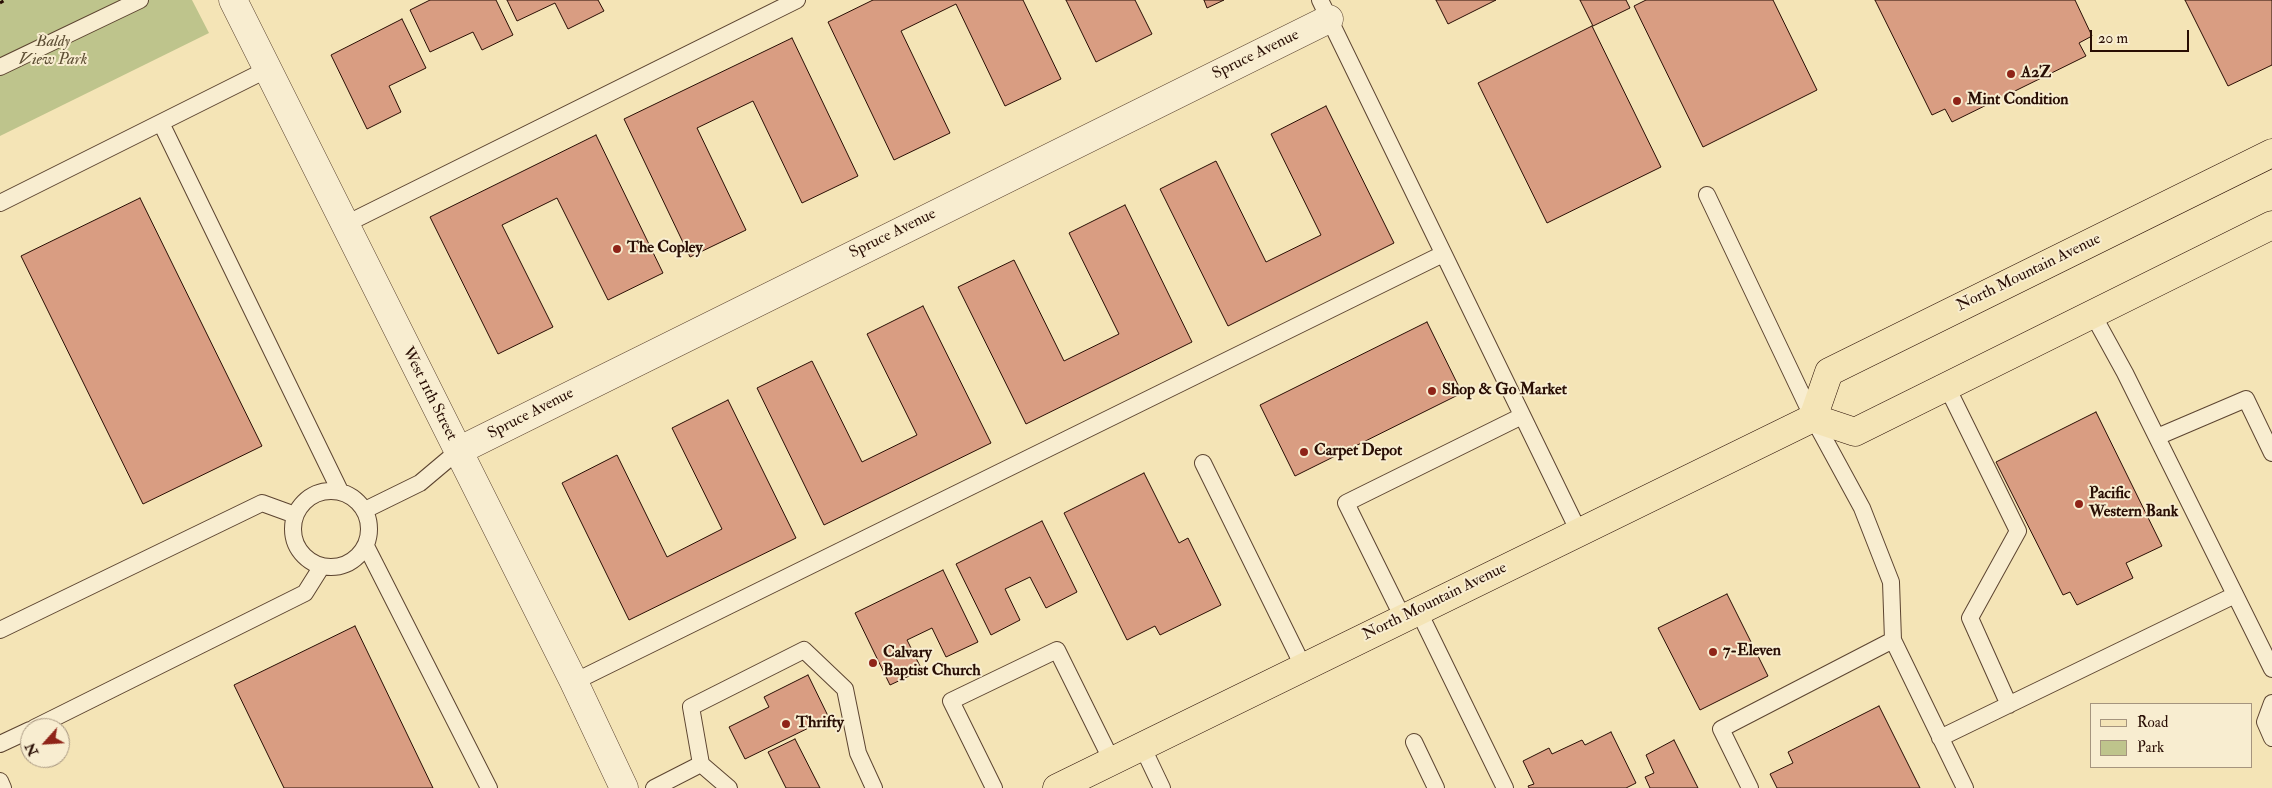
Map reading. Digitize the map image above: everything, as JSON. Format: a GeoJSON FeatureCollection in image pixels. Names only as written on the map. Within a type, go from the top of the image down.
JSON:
{"type":"FeatureCollection","features":[{"type":"Feature","properties":{"kind":"main road","name":"North Mountain Avenue"},"geometry":{"type":"LineString","coordinates":[[1057,788],[1813,418],[1830,372],[2272,153]]}},
{"type":"Feature","properties":{"kind":"main road"},"geometry":{"type":"LineString","coordinates":[[1813,418],[1855,432],[2272,225]]}},
{"type":"Feature","properties":{"kind":"street","name":"West 11th Street"},"geometry":{"type":"LineString","coordinates":[[236,1],[344,225],[574,682],[624,788]]}},
{"type":"Feature","properties":{"kind":"street","name":"Spruce Avenue"},"geometry":{"type":"LineString","coordinates":[[458,451],[1324,9]]}},
{"type":"Feature","properties":{"kind":"lane"},"geometry":{"type":"LineString","coordinates":[[0,67],[140,0]]}},
{"type":"Feature","properties":{"kind":"lane"},"geometry":{"type":"LineString","coordinates":[[344,225],[798,0]]}},
{"type":"Feature","properties":{"kind":"lane"},"geometry":{"type":"LineString","coordinates":[[1324,9],[1579,532]]}},
{"type":"Feature","properties":{"kind":"lane"},"geometry":{"type":"LineString","coordinates":[[0,204],[268,68]]}},
{"type":"Feature","properties":{"kind":"lane"},"geometry":{"type":"LineString","coordinates":[[161,123],[340,492]]}},
{"type":"Feature","properties":{"kind":"lane"},"geometry":{"type":"LineString","coordinates":[[1707,195],[1813,418],[1862,508],[1891,582],[1893,640],[1965,788]]}},
{"type":"Feature","properties":{"kind":"lane"},"geometry":{"type":"LineString","coordinates":[[574,682],[1443,254]]}},
{"type":"Feature","properties":{"kind":"lane"},"geometry":{"type":"LineString","coordinates":[[2092,313],[2157,437],[2272,669]]}},
{"type":"Feature","properties":{"kind":"lane"},"geometry":{"type":"LineString","coordinates":[[1947,387],[2018,531],[1970,618],[2009,704]]}},
{"type":"Feature","properties":{"kind":"lane"},"geometry":{"type":"LineString","coordinates":[[2157,437],[2246,399],[2272,453]]}},
{"type":"Feature","properties":{"kind":"lane"},"geometry":{"type":"LineString","coordinates":[[1505,788],[1411,614],[1346,503],[1522,416]]}},
{"type":"Feature","properties":{"kind":"lane"},"geometry":{"type":"LineString","coordinates":[[365,510],[420,483],[458,451]]}},
{"type":"Feature","properties":{"kind":"lane"},"geometry":{"type":"LineString","coordinates":[[1203,463],[1303,666]]}},
{"type":"Feature","properties":{"kind":"lane"},"geometry":{"type":"LineString","coordinates":[[329,490],[340,492],[354,498],[365,510],[370,534],[366,546],[359,556],[348,564],[335,567],[322,566],[306,557],[295,541],[293,528],[295,515],[301,506],[313,495],[329,490]]}},
{"type":"Feature","properties":{"kind":"lane"},"geometry":{"type":"LineString","coordinates":[[0,630],[262,503],[295,515]]}},
{"type":"Feature","properties":{"kind":"lane"},"geometry":{"type":"LineString","coordinates":[[366,546],[489,788]]}},
{"type":"Feature","properties":{"kind":"lane"},"geometry":{"type":"LineString","coordinates":[[54,718],[305,593],[322,566]]}},
{"type":"Feature","properties":{"kind":"lane"},"geometry":{"type":"LineString","coordinates":[[1940,738],[2235,595]]}},
{"type":"Feature","properties":{"kind":"lane"},"geometry":{"type":"LineString","coordinates":[[1750,788],[1721,729],[1893,640]]}},
{"type":"Feature","properties":{"kind":"lane"},"geometry":{"type":"LineString","coordinates":[[729,788],[702,764],[691,706],[804,650],[845,689],[858,753],[874,788]]}},
{"type":"Feature","properties":{"kind":"lane"},"geometry":{"type":"LineString","coordinates":[[994,788],[951,701],[1057,650],[1112,761]]}},
{"type":"Feature","properties":{"kind":"lane"},"geometry":{"type":"LineString","coordinates":[[2272,702],[2264,722],[2272,738]]}},
{"type":"Feature","properties":{"kind":"lane"},"geometry":{"type":"LineString","coordinates":[[0,744],[20,735]]}},
{"type":"Feature","properties":{"kind":"lane"},"geometry":{"type":"LineString","coordinates":[[1414,742],[1436,788]]}},
{"type":"Feature","properties":{"kind":"lane"},"geometry":{"type":"LineString","coordinates":[[1142,746],[1162,788]]}},
{"type":"Feature","properties":{"kind":"lane"},"geometry":{"type":"LineString","coordinates":[[654,788],[702,764]]}},
{"type":"Feature","properties":{"kind":"lane"},"geometry":{"type":"LineString","coordinates":[[0,781],[3,788]]}},
{"type":"Feature","properties":{"kind":"path"},"geometry":{"type":"LineString","coordinates":[[0,3],[5,0]]}},
{"type":"Feature","properties":{"kind":"green space","name":"Baldy View Park"},"geometry":{"type":"Polygon","coordinates":[[[0,0],[192,0],[209,33],[0,136],[0,0]]]}},
{"type":"Feature","properties":{"kind":"building"},"geometry":{"type":"Polygon","coordinates":[[[430,0],[496,0],[513,35],[482,50],[473,32],[430,52],[410,10],[430,0]]]}},
{"type":"Feature","properties":{"kind":"building"},"geometry":{"type":"Polygon","coordinates":[[[507,0],[598,0],[604,11],[568,29],[555,3],[517,21],[507,0]]]}},
{"type":"Feature","properties":{"kind":"building"},"geometry":{"type":"Polygon","coordinates":[[[873,0],[1023,0],[1061,79],[1005,106],[956,4],[901,31],[950,133],[894,160],[828,22],[873,0]]]}},
{"type":"Feature","properties":{"kind":"building"},"geometry":{"type":"Polygon","coordinates":[[[1066,0],[1135,0],[1152,34],[1096,62],[1066,0]]]}},
{"type":"Feature","properties":{"kind":"building"},"geometry":{"type":"Polygon","coordinates":[[[1204,0],[1224,0],[1207,8],[1204,0]]]}},
{"type":"Feature","properties":{"kind":"building"},"geometry":{"type":"Polygon","coordinates":[[[1436,0],[1496,0],[1448,24],[1436,0]]]}},
{"type":"Feature","properties":{"kind":"building"},"geometry":{"type":"Polygon","coordinates":[[[1580,0],[1626,0],[1630,8],[1593,26],[1580,0]]]}},
{"type":"Feature","properties":{"kind":"building"},"geometry":{"type":"Polygon","coordinates":[[[1646,0],[1773,0],[1817,90],[1703,147],[1634,6],[1646,0]]]}},
{"type":"Feature","properties":{"kind":"building"},"geometry":{"type":"Polygon","coordinates":[[[1875,0],[2075,0],[2092,36],[2079,43],[2086,56],[1952,122],[1945,109],[1932,115],[1875,0]]]}},
{"type":"Feature","properties":{"kind":"building"},"geometry":{"type":"Polygon","coordinates":[[[2185,0],[2272,0],[2272,65],[2228,86],[2185,0]]]}},
{"type":"Feature","properties":{"kind":"building"},"geometry":{"type":"Polygon","coordinates":[[[402,19],[426,68],[389,86],[401,112],[367,129],[331,55],[402,19]]]}},
{"type":"Feature","properties":{"kind":"building"},"geometry":{"type":"Polygon","coordinates":[[[1592,26],[1661,167],[1547,223],[1478,83],[1592,26]]]}},
{"type":"Feature","properties":{"kind":"building"},"geometry":{"type":"Polygon","coordinates":[[[792,38],[858,176],[802,203],[753,101],[697,128],[746,230],[690,257],[624,119],[792,38]]]}},
{"type":"Feature","properties":{"kind":"building"},"geometry":{"type":"Polygon","coordinates":[[[1326,106],[1394,243],[1228,326],[1160,189],[1216,161],[1266,262],[1321,235],[1271,134],[1326,106]]]}},
{"type":"Feature","properties":{"kind":"building","name":"The Copley"},"geometry":{"type":"Polygon","coordinates":[[[596,135],[663,273],[608,300],[557,198],[502,225],[553,327],[498,354],[430,217],[596,135]]]}},
{"type":"Feature","properties":{"kind":"building"},"geometry":{"type":"Polygon","coordinates":[[[140,198],[262,446],[143,504],[21,256],[140,198]]]}},
{"type":"Feature","properties":{"kind":"building"},"geometry":{"type":"Polygon","coordinates":[[[1125,205],[1192,342],[1026,424],[958,287],[1014,260],[1064,361],[1119,334],[1069,233],[1125,205]]]}},
{"type":"Feature","properties":{"kind":"building"},"geometry":{"type":"Polygon","coordinates":[[[923,306],[991,443],[824,525],[757,388],[812,361],[862,462],[917,435],[867,334],[923,306]]]}},
{"type":"Feature","properties":{"kind":"building"},"geometry":{"type":"Polygon","coordinates":[[[1427,322],[1462,393],[1295,476],[1260,405],[1427,322]]]}},
{"type":"Feature","properties":{"kind":"building"},"geometry":{"type":"Polygon","coordinates":[[[728,400],[796,538],[629,620],[562,483],[617,455],[667,557],[722,529],[672,428],[728,400]]]}},
{"type":"Feature","properties":{"kind":"building","name":"Pacific Western Bank"},"geometry":{"type":"Polygon","coordinates":[[[2096,412],[2162,546],[2126,563],[2133,578],[2077,605],[2070,592],[2063,595],[1996,462],[2096,412]]]}},
{"type":"Feature","properties":{"kind":"building"},"geometry":{"type":"Polygon","coordinates":[[[1144,473],[1179,543],[1188,538],[1221,605],[1160,635],[1155,626],[1127,640],[1064,513],[1144,473]]]}},
{"type":"Feature","properties":{"kind":"building"},"geometry":{"type":"Polygon","coordinates":[[[1042,521],[1077,592],[1046,608],[1030,577],[1005,589],[1020,620],[991,635],[956,564],[1042,521]]]}},
{"type":"Feature","properties":{"kind":"building"},"geometry":{"type":"Polygon","coordinates":[[[943,570],[978,642],[946,657],[932,628],[907,640],[922,670],[890,685],[855,613],[943,570]]]}},
{"type":"Feature","properties":{"kind":"building","name":"7-Eleven"},"geometry":{"type":"Polygon","coordinates":[[[1727,594],[1768,676],[1700,710],[1658,628],[1727,594]]]}},
{"type":"Feature","properties":{"kind":"building"},"geometry":{"type":"Polygon","coordinates":[[[355,626],[433,788],[284,788],[234,685],[355,626]]]}},
{"type":"Feature","properties":{"kind":"building"},"geometry":{"type":"Polygon","coordinates":[[[808,675],[829,718],[745,759],[729,727],[769,707],[764,697],[808,675]]]}},
{"type":"Feature","properties":{"kind":"building"},"geometry":{"type":"Polygon","coordinates":[[[1879,706],[1920,788],[1777,788],[1770,774],[1793,763],[1788,752],[1879,706]]]}},
{"type":"Feature","properties":{"kind":"building"},"geometry":{"type":"Polygon","coordinates":[[[1611,732],[1636,783],[1626,788],[1529,788],[1528,786],[1534,784],[1523,761],[1549,748],[1552,754],[1582,740],[1585,745],[1611,732]]]}},
{"type":"Feature","properties":{"kind":"building"},"geometry":{"type":"Polygon","coordinates":[[[795,739],[820,788],[786,788],[768,752],[795,739]]]}},
{"type":"Feature","properties":{"kind":"building"},"geometry":{"type":"Polygon","coordinates":[[[1674,740],[1698,788],[1650,788],[1645,777],[1654,773],[1646,755],[1674,740]]]}},
{"type":"Feature","properties":{"kind":"place","name":"A2Z"},"geometry":{"type":"Point","coordinates":[2011,74]}},
{"type":"Feature","properties":{"kind":"place","name":"Mint Condition"},"geometry":{"type":"Point","coordinates":[1957,101]}},
{"type":"Feature","properties":{"kind":"place","name":"The Copley"},"geometry":{"type":"Point","coordinates":[617,249]}},
{"type":"Feature","properties":{"kind":"place","name":"Shop & Go Market"},"geometry":{"type":"Point","coordinates":[1432,391]}},
{"type":"Feature","properties":{"kind":"place","name":"Carpet Depot"},"geometry":{"type":"Point","coordinates":[1304,452]}},
{"type":"Feature","properties":{"kind":"place","name":"Pacific Western Bank"},"geometry":{"type":"Point","coordinates":[2079,504]}},
{"type":"Feature","properties":{"kind":"place","name":"7-Eleven"},"geometry":{"type":"Point","coordinates":[1713,652]}},
{"type":"Feature","properties":{"kind":"place","name":"Calvary Baptist Church"},"geometry":{"type":"Point","coordinates":[873,663]}},
{"type":"Feature","properties":{"kind":"place","name":"Thrifty"},"geometry":{"type":"Point","coordinates":[786,724]}}]}
